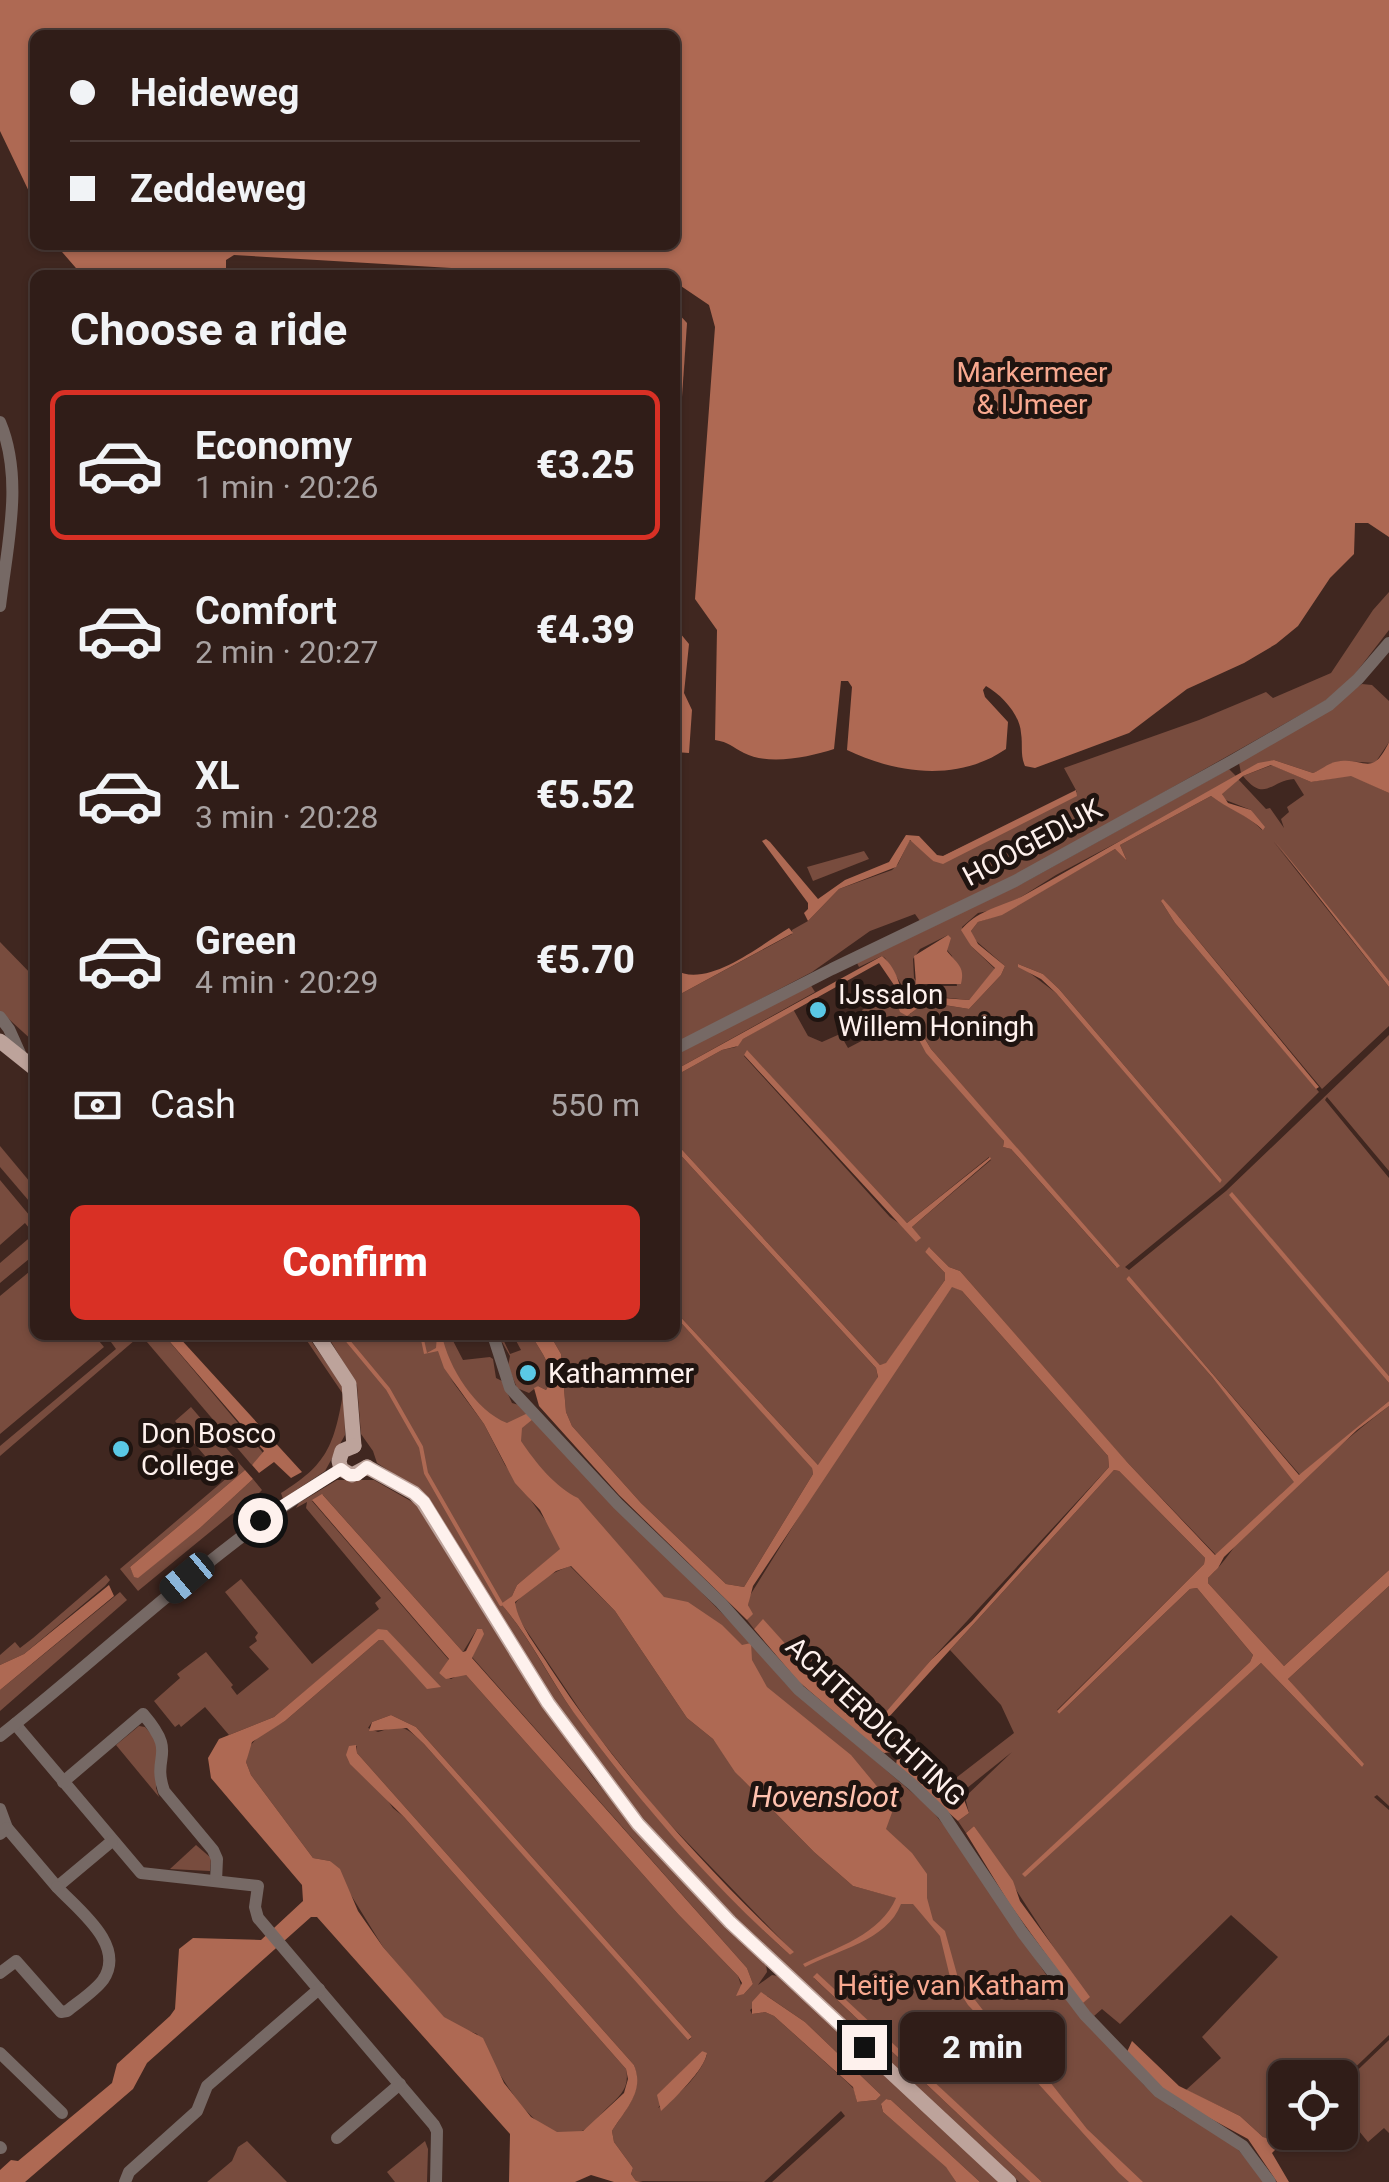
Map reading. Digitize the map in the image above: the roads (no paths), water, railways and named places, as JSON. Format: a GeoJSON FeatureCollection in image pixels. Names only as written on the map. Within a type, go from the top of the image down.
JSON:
{"type":"FeatureCollection","features":[{"type":"Feature","properties":{"kind":"main road"},"geometry":{"type":"LineString","coordinates":[[0,1041],[28,1064]]}},
{"type":"Feature","properties":{"kind":"main road"},"geometry":{"type":"LineString","coordinates":[[320,1340],[351,1391],[354,1446]]}},
{"type":"Feature","properties":{"kind":"main road"},"geometry":{"type":"LineString","coordinates":[[354,1446],[367,1455],[367,1467]]}},
{"type":"Feature","properties":{"kind":"main road"},"geometry":{"type":"LineString","coordinates":[[354,1446],[342,1452],[341,1469],[357,1475],[367,1467]]}},
{"type":"Feature","properties":{"kind":"main road"},"geometry":{"type":"LineString","coordinates":[[367,1467],[424,1502],[548,1703],[612,1792],[670,1860],[776,1966],[1009,2182]]}},
{"type":"Feature","properties":{"kind":"street"},"geometry":{"type":"LineString","coordinates":[[0,422],[13,483],[0,606]]}},
{"type":"Feature","properties":{"kind":"street","name":"HOOGEDIJK"},"geometry":{"type":"LineString","coordinates":[[680,1046],[832,968],[1015,882],[1249,751],[1329,705],[1389,643]]}},
{"type":"Feature","properties":{"kind":"street"},"geometry":{"type":"LineString","coordinates":[[0,1017],[28,1064]]}},
{"type":"Feature","properties":{"kind":"street","name":"ACHTERDICHTING"},"geometry":{"type":"LineString","coordinates":[[495,1340],[510,1388],[618,1504],[734,1616],[799,1690],[944,1814],[1047,1967],[1095,2026],[1158,2092],[1243,2146],[1270,2182]]}},
{"type":"Feature","properties":{"kind":"street"},"geometry":{"type":"LineString","coordinates":[[0,1736],[222,1550],[341,1469]]}},
{"type":"Feature","properties":{"kind":"street"},"geometry":{"type":"LineString","coordinates":[[63,1782],[143,1714],[162,1736],[164,1791],[213,1850],[217,1859],[216,1881]]}},
{"type":"Feature","properties":{"kind":"street"},"geometry":{"type":"LineString","coordinates":[[15,1724],[146,1875],[258,1886],[256,1912],[438,2132],[436,2182]]}},
{"type":"Feature","properties":{"kind":"street"},"geometry":{"type":"LineString","coordinates":[[0,1809],[4,1831],[104,1938],[109,1954],[104,1979],[66,2012],[60,2012],[16,1960],[0,1973]]}},
{"type":"Feature","properties":{"kind":"street"},"geometry":{"type":"LineString","coordinates":[[57,1887],[112,1840]]}},
{"type":"Feature","properties":{"kind":"street"},"geometry":{"type":"LineString","coordinates":[[125,2182],[129,2172],[197,2112],[207,2086],[318,1989]]}},
{"type":"Feature","properties":{"kind":"street"},"geometry":{"type":"LineString","coordinates":[[0,2052],[62,2112]]}},
{"type":"Feature","properties":{"kind":"street"},"geometry":{"type":"LineString","coordinates":[[336,2138],[400,2084]]}},
{"type":"Feature","properties":{"kind":"water","name":"Markermeer & IJmeer"},"geometry":{"type":"Polygon","coordinates":[[[0,0],[1389,0],[1389,537],[1368,523],[1355,523],[1354,554],[1330,578],[1298,626],[1276,644],[1187,689],[1129,733],[1035,768],[1025,766],[1020,726],[1014,713],[986,686],[985,697],[1008,722],[1006,749],[968,766],[948,770],[907,769],[847,750],[852,687],[848,681],[841,681],[834,749],[789,759],[754,757],[715,740],[717,630],[695,599],[715,327],[709,305],[680,285],[680,270],[484,270],[234,255],[226,260],[227,270],[78,270],[60,250],[680,250],[680,30],[30,30],[30,194],[0,131],[0,0]]]}},
{"type":"Feature","properties":{"kind":"water"},"geometry":{"type":"Polygon","coordinates":[[[680,315],[687,323],[680,426],[680,315]]]}},
{"type":"Feature","properties":{"kind":"water"},"geometry":{"type":"Polygon","coordinates":[[[680,633],[689,644],[684,693],[692,710],[689,753],[680,752],[680,633]]]}},
{"type":"Feature","properties":{"kind":"water"},"geometry":{"type":"Polygon","coordinates":[[[1389,742],[1389,793],[1351,776],[1311,782],[1271,765],[1243,776],[1222,794],[1228,803],[1251,810],[1265,827],[1263,830],[1211,796],[1120,845],[1127,861],[1115,849],[1002,915],[978,922],[971,931],[978,944],[1005,966],[969,1009],[926,1002],[907,1016],[900,1012],[894,994],[864,1008],[863,1004],[894,985],[879,963],[743,1039],[738,1046],[722,1050],[680,1073],[680,1067],[882,956],[895,973],[907,1006],[930,997],[969,1000],[995,968],[971,946],[961,930],[974,918],[1021,897],[1258,763],[1274,760],[1313,773],[1335,762],[1372,763],[1389,742]]]}},
{"type":"Feature","properties":{"kind":"water"},"geometry":{"type":"Polygon","coordinates":[[[1076,790],[1077,796],[943,864],[933,861],[910,840],[896,867],[839,889],[808,921],[804,913],[808,903],[762,841],[770,842],[818,899],[845,880],[889,862],[906,835],[919,836],[937,855],[943,856],[1076,790]]]}},
{"type":"Feature","properties":{"kind":"water"},"geometry":{"type":"Polygon","coordinates":[[[1274,840],[1389,981],[1389,987],[1274,840]]]}},
{"type":"Feature","properties":{"kind":"water"},"geometry":{"type":"Polygon","coordinates":[[[1163,899],[1319,1087],[1316,1089],[1175,923],[1163,899]]]}},
{"type":"Feature","properties":{"kind":"water"},"geometry":{"type":"Polygon","coordinates":[[[789,928],[793,933],[680,994],[680,972],[703,974],[749,954],[789,928]]]}},
{"type":"Feature","properties":{"kind":"water"},"geometry":{"type":"Polygon","coordinates":[[[948,935],[951,938],[947,951],[961,969],[961,984],[916,984],[914,956],[948,935]]]}},
{"type":"Feature","properties":{"kind":"water"},"geometry":{"type":"Polygon","coordinates":[[[1018,964],[1043,974],[1059,989],[1222,1180],[1220,1183],[1056,993],[1018,964]]]}},
{"type":"Feature","properties":{"kind":"water"},"geometry":{"type":"Polygon","coordinates":[[[915,1022],[931,1049],[1120,1266],[1117,1268],[1011,1149],[1003,1147],[1004,1141],[926,1053],[911,1025],[915,1022]]]}},
{"type":"Feature","properties":{"kind":"water"},"geometry":{"type":"Polygon","coordinates":[[[747,1050],[907,1223],[991,1159],[912,1227],[921,1238],[916,1242],[744,1055],[747,1050]]]}},
{"type":"Feature","properties":{"kind":"water"},"geometry":{"type":"Polygon","coordinates":[[[680,1147],[880,1365],[886,1363],[945,1280],[945,1273],[925,1252],[929,1247],[949,1267],[960,1271],[1127,1462],[1215,1555],[1294,1482],[1212,1377],[1126,1279],[1129,1276],[1299,1475],[1389,1401],[1389,1406],[1357,1430],[1224,1557],[1208,1578],[1208,1583],[1284,1666],[1389,1570],[1389,1586],[1288,1679],[1364,1764],[1362,1767],[1261,1663],[1025,1877],[1022,1874],[1250,1662],[1253,1655],[1197,1588],[1190,1589],[1059,1714],[1057,1711],[1204,1564],[1205,1558],[1114,1470],[878,1729],[960,1789],[969,1813],[958,1821],[896,1765],[897,1758],[892,1752],[877,1749],[798,1681],[754,1629],[763,1619],[818,1680],[867,1719],[880,1719],[1109,1467],[1108,1456],[962,1291],[952,1287],[753,1586],[748,1605],[753,1614],[747,1620],[619,1495],[539,1406],[534,1388],[546,1390],[550,1376],[534,1340],[553,1340],[561,1354],[566,1412],[572,1426],[641,1503],[726,1584],[744,1587],[813,1474],[812,1468],[680,1322],[680,1316],[818,1465],[878,1377],[876,1368],[680,1154],[680,1147]]]}},
{"type":"Feature","properties":{"kind":"water"},"geometry":{"type":"Polygon","coordinates":[[[1232,1192],[1389,1376],[1389,1383],[1229,1195],[1232,1192]]]}},
{"type":"Feature","properties":{"kind":"water"},"geometry":{"type":"Polygon","coordinates":[[[168,1340],[182,1340],[302,1472],[291,1478],[274,1462],[259,1473],[252,1465],[264,1451],[168,1340]]]}},
{"type":"Feature","properties":{"kind":"water","name":"Hovensloot"},"geometry":{"type":"Polygon","coordinates":[[[421,1340],[427,1353],[436,1348],[437,1340],[443,1340],[465,1386],[485,1409],[507,1423],[528,1413],[533,1419],[522,1428],[521,1441],[546,1474],[578,1498],[664,1597],[688,1602],[722,1625],[742,1645],[751,1643],[752,1660],[767,1687],[851,1755],[894,1807],[886,1829],[912,1853],[927,1874],[927,1898],[933,1920],[945,1931],[958,1978],[989,2018],[1006,2026],[1087,2129],[1143,2182],[1129,2182],[1119,2173],[1035,2080],[1005,2036],[987,2025],[968,2005],[950,1977],[940,1936],[913,1904],[901,1904],[894,1917],[873,1936],[805,1967],[803,1964],[869,1930],[889,1911],[896,1898],[853,1886],[814,1852],[735,1772],[713,1739],[687,1718],[615,1611],[571,1566],[556,1571],[515,1602],[530,1637],[634,1782],[727,1886],[794,1952],[790,1955],[731,1899],[650,1809],[574,1713],[501,1604],[560,1549],[540,1510],[515,1483],[484,1424],[444,1368],[438,1351],[424,1354],[421,1340]]]}},
{"type":"Feature","properties":{"kind":"water"},"geometry":{"type":"Polygon","coordinates":[[[245,1470],[253,1479],[200,1528],[138,1578],[134,1577],[130,1567],[245,1470]]]}},
{"type":"Feature","properties":{"kind":"water"},"geometry":{"type":"Polygon","coordinates":[[[322,1494],[463,1652],[477,1629],[482,1629],[484,1634],[472,1658],[747,1968],[753,1984],[744,1994],[736,1996],[742,1983],[738,1976],[466,1675],[446,1679],[439,1673],[449,1659],[312,1500],[322,1494]]]}},
{"type":"Feature","properties":{"kind":"water"},"geometry":{"type":"Polygon","coordinates":[[[109,1585],[114,1596],[0,1690],[0,1665],[24,1654],[109,1585]]]}},
{"type":"Feature","properties":{"kind":"water"},"geometry":{"type":"Polygon","coordinates":[[[378,1629],[387,1630],[441,1687],[427,1689],[379,1640],[285,1721],[252,1742],[246,1762],[251,1775],[313,1858],[330,1861],[340,1869],[358,1911],[383,1947],[444,2017],[483,2038],[504,2083],[531,2117],[557,2132],[583,2131],[624,2093],[626,2069],[404,1817],[350,1764],[346,1755],[349,1746],[356,1745],[357,1753],[634,2065],[636,2092],[612,2131],[614,2142],[633,2168],[631,2174],[636,2181],[643,2182],[614,2182],[591,2175],[575,2182],[509,2182],[510,2134],[317,1917],[311,1917],[147,2063],[133,2089],[25,2182],[0,2182],[0,2170],[11,2160],[18,2161],[112,2083],[117,2064],[170,2016],[175,2009],[179,1949],[193,1938],[261,1940],[303,1901],[302,1885],[211,1778],[208,1758],[219,1739],[274,1717],[378,1629]]]}},
{"type":"Feature","properties":{"kind":"water"},"geometry":{"type":"Polygon","coordinates":[[[391,1715],[416,1727],[692,2037],[688,2040],[424,1744],[407,1728],[369,1731],[372,1722],[391,1715]]]}},
{"type":"Feature","properties":{"kind":"water"},"geometry":{"type":"Polygon","coordinates":[[[974,1826],[1013,1881],[1020,1901],[1090,1997],[1082,2004],[1009,1903],[966,1833],[974,1826]]]}},
{"type":"Feature","properties":{"kind":"water"},"geometry":{"type":"Polygon","coordinates":[[[817,1973],[1042,2182],[1030,2182],[813,1977],[817,1973]]]}},
{"type":"Feature","properties":{"kind":"water"},"geometry":{"type":"Polygon","coordinates":[[[761,1992],[805,2022],[881,2095],[876,2100],[857,2102],[853,2087],[774,2016],[765,2012],[752,2014],[752,2002],[761,1992]]]}},
{"type":"Feature","properties":{"kind":"water"},"geometry":{"type":"Polygon","coordinates":[[[1132,2041],[1179,2086],[1240,2116],[1268,2138],[1268,2150],[1275,2150],[1272,2153],[1289,2182],[1277,2182],[1248,2139],[1169,2096],[1127,2052],[1132,2041]]]}},
{"type":"Feature","properties":{"kind":"water"},"geometry":{"type":"Polygon","coordinates":[[[702,2051],[707,2053],[701,2067],[661,2111],[657,2095],[702,2051]]]}},
{"type":"Feature","properties":{"kind":"water"},"geometry":{"type":"Polygon","coordinates":[[[886,2099],[980,2182],[956,2182],[946,2167],[883,2112],[881,2104],[886,2099]]]}},
{"type":"Feature","properties":{"kind":"waterway"},"geometry":{"type":"LineString","coordinates":[[347,1340],[388,1389],[421,1447],[426,1473],[501,1604]]}},
{"type":"Feature","properties":{"kind":"place","name":"IJssalon Willem Honingh"},"geometry":{"type":"Point","coordinates":[818,1010]}},
{"type":"Feature","properties":{"kind":"place","name":"Kathammer"},"geometry":{"type":"Point","coordinates":[528,1373]}},
{"type":"Feature","properties":{"kind":"place","name":"Don Bosco College"},"geometry":{"type":"Point","coordinates":[121,1449]}},
{"type":"Feature","properties":{"kind":"park label","name":"Heitje van Katham"},"geometry":{"type":"Point","coordinates":[951,1985]}}]}
